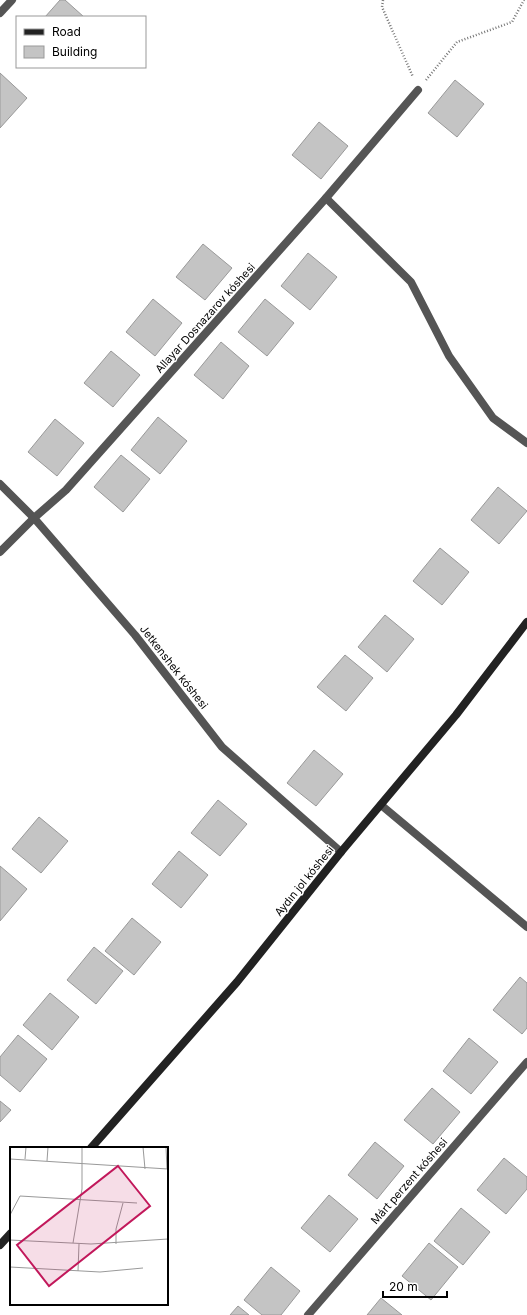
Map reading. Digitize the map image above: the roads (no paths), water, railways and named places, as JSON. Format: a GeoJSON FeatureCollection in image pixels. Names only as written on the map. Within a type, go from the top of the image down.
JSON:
{"type":"FeatureCollection","features":[{"type":"Feature","properties":{"kind":"street"},"geometry":{"type":"LineString","coordinates":[[0,13],[12,0]]}},
{"type":"Feature","properties":{"kind":"street","name":"Allayar Dosnazarov kóshesi"},"geometry":{"type":"LineString","coordinates":[[0,552],[34,518],[66,490],[326,198],[418,90]]}},
{"type":"Feature","properties":{"kind":"street"},"geometry":{"type":"LineString","coordinates":[[326,198],[411,282],[449,356],[493,418],[527,443]]}},
{"type":"Feature","properties":{"kind":"street","name":"Jetkenshek kóshesi"},"geometry":{"type":"LineString","coordinates":[[0,484],[34,518],[135,635],[222,747],[341,852]]}},
{"type":"Feature","properties":{"kind":"street","name":"Aydın jol kóshesi"},"geometry":{"type":"LineString","coordinates":[[92,1147],[237,982],[341,852],[456,715],[527,622]]}},
{"type":"Feature","properties":{"kind":"street"},"geometry":{"type":"LineString","coordinates":[[381,805],[527,927]]}},
{"type":"Feature","properties":{"kind":"street","name":"Márt perzent kóshesi"},"geometry":{"type":"LineString","coordinates":[[308,1315],[527,1062]]}},
{"type":"Feature","properties":{"kind":"street"},"geometry":{"type":"LineString","coordinates":[[0,1245],[10,1234]]}}]}
